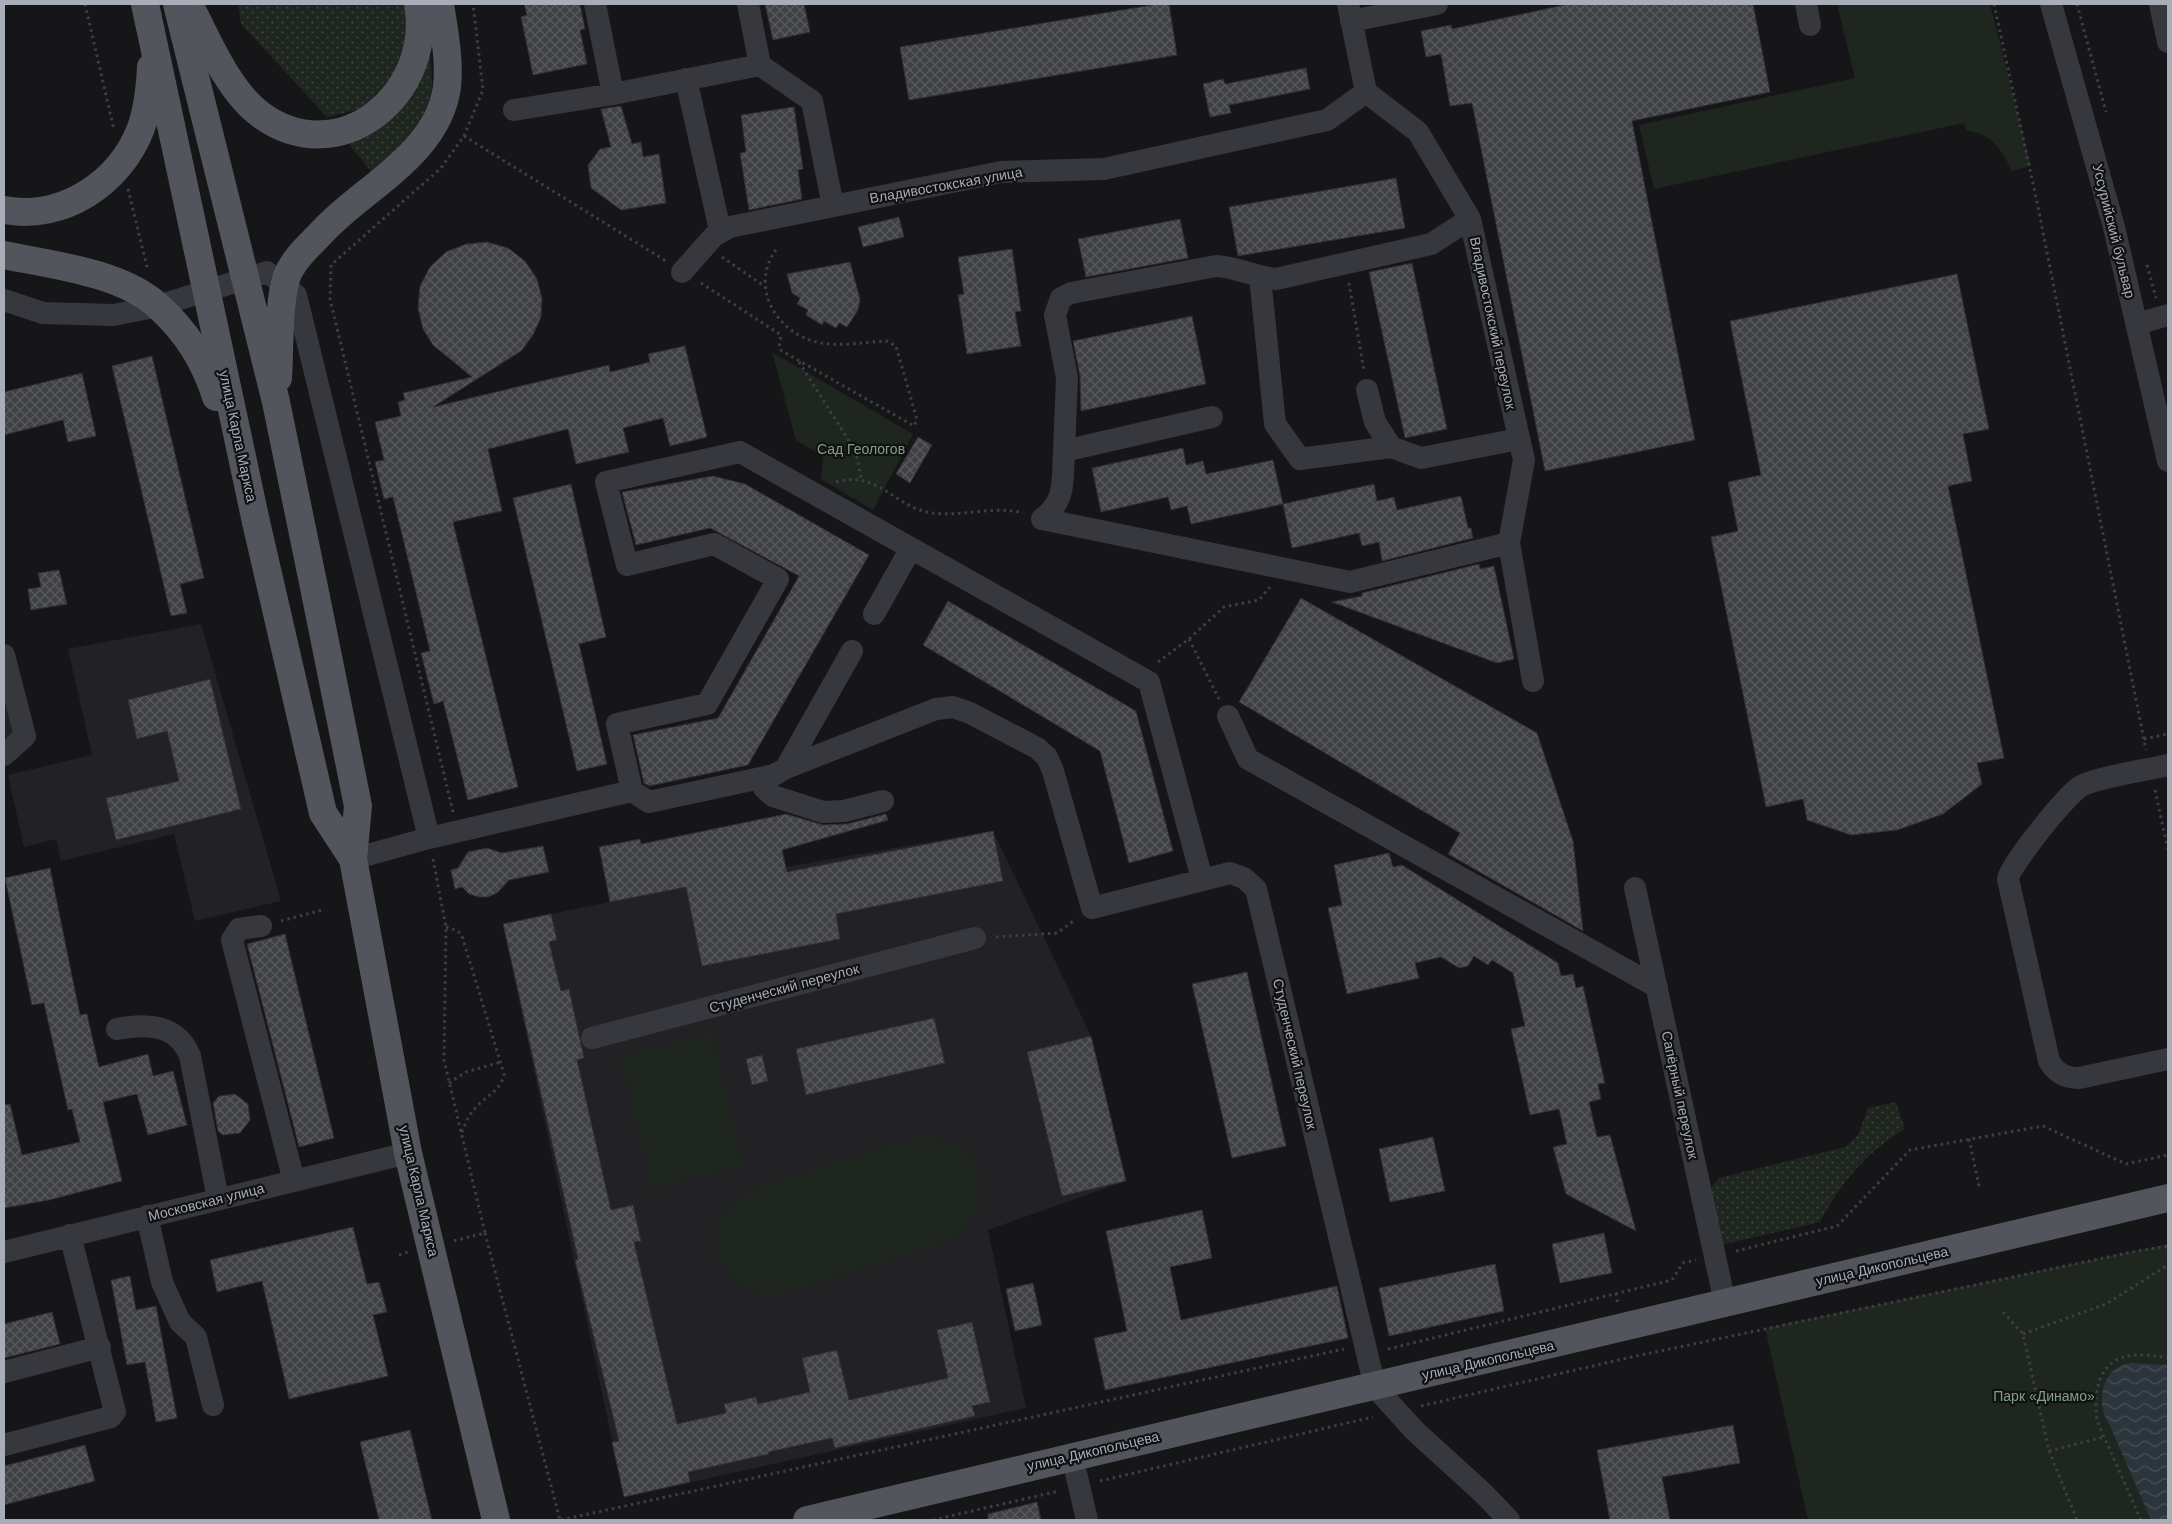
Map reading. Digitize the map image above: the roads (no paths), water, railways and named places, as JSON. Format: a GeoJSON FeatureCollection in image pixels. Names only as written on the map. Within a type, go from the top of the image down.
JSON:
{"type":"FeatureCollection","features":[{"type":"Feature","properties":{"kind":"main road"},"geometry":{"type":"LineString","coordinates":[[4,210],[39,211],[68,204],[96,188],[108,177],[128,152],[141,127],[149,97],[151,50],[144,4]]}},
{"type":"Feature","properties":{"kind":"main road","name":"улица Карла Маркса"},"geometry":{"type":"LineString","coordinates":[[144,4],[256,522],[323,814],[353,859]]}},
{"type":"Feature","properties":{"kind":"main road","name":"улица Карла Маркса"},"geometry":{"type":"LineString","coordinates":[[177,4],[276,402],[358,806],[353,859],[408,1153],[496,1520]]}},
{"type":"Feature","properties":{"kind":"main road"},"geometry":{"type":"LineString","coordinates":[[188,4],[221,66],[244,98],[260,114],[289,128],[326,133],[340,131],[366,121],[389,104],[406,83],[413,69],[420,42],[421,17],[418,4]]}},
{"type":"Feature","properties":{"kind":"main road"},"geometry":{"type":"LineString","coordinates":[[276,402],[284,296],[288,275],[299,257],[329,224],[418,146],[440,112],[447,89],[448,76],[440,4]]}},
{"type":"Feature","properties":{"kind":"main road"},"geometry":{"type":"LineString","coordinates":[[4,255],[114,280],[141,293],[158,306],[190,342],[210,379],[238,475],[256,522]]}},
{"type":"Feature","properties":{"kind":"main road","name":"улица Дикопольцева"},"geometry":{"type":"LineString","coordinates":[[807,1520],[2164,1200]]}},
{"type":"Feature","properties":{"kind":"street"},"geometry":{"type":"LineString","coordinates":[[595,4],[613,94]]}},
{"type":"Feature","properties":{"kind":"street"},"geometry":{"type":"LineString","coordinates":[[748,4],[760,65],[812,101],[832,206]]}},
{"type":"Feature","properties":{"kind":"street"},"geometry":{"type":"LineString","coordinates":[[1366,92],[1350,13],[1437,4]]}},
{"type":"Feature","properties":{"kind":"street","name":"Уссурийский бульвар"},"geometry":{"type":"LineString","coordinates":[[2051,4],[2104,185],[2168,461]]}},
{"type":"Feature","properties":{"kind":"street"},"geometry":{"type":"LineString","coordinates":[[2160,4],[2168,42]]}},
{"type":"Feature","properties":{"kind":"street"},"geometry":{"type":"LineString","coordinates":[[514,110],[613,94],[760,65]]}},
{"type":"Feature","properties":{"kind":"street"},"geometry":{"type":"LineString","coordinates":[[682,272],[713,238],[686,79]]}},
{"type":"Feature","properties":{"kind":"street","name":"Владивостокская улица"},"geometry":{"type":"LineString","coordinates":[[713,238],[832,206],[1001,172],[1086,171],[1327,120],[1366,92]]}},
{"type":"Feature","properties":{"kind":"street","name":"Владивостокский переулок"},"geometry":{"type":"LineString","coordinates":[[1366,92],[1418,132],[1470,218],[1524,460],[1509,543],[1533,681]]}},
{"type":"Feature","properties":{"kind":"street"},"geometry":{"type":"LineString","coordinates":[[1470,218],[1431,244],[1276,279],[1260,277],[1229,267],[1216,266],[1071,293],[1061,298],[1055,315],[1067,378],[1060,498],[1054,509],[1042,519],[1350,582],[1509,543]]}},
{"type":"Feature","properties":{"kind":"street"},"geometry":{"type":"LineString","coordinates":[[4,300],[43,313],[114,316],[158,306],[267,272],[296,295],[428,838]]}},
{"type":"Feature","properties":{"kind":"street"},"geometry":{"type":"LineString","coordinates":[[1260,277],[1275,424],[1300,459],[1391,447],[1421,458],[1519,439]]}},
{"type":"Feature","properties":{"kind":"street"},"geometry":{"type":"LineString","coordinates":[[2137,324],[2168,315]]}},
{"type":"Feature","properties":{"kind":"street"},"geometry":{"type":"LineString","coordinates":[[1367,390],[1375,422],[1391,447]]}},
{"type":"Feature","properties":{"kind":"street"},"geometry":{"type":"LineString","coordinates":[[1064,451],[1212,417]]}},
{"type":"Feature","properties":{"kind":"street"},"geometry":{"type":"LineString","coordinates":[[852,652],[786,768],[774,775],[649,802],[632,791],[617,724],[707,704],[778,579],[714,544],[627,566],[606,482],[740,452],[1149,682],[1202,879]]}},
{"type":"Feature","properties":{"kind":"street"},"geometry":{"type":"LineString","coordinates":[[874,614],[911,548]]}},
{"type":"Feature","properties":{"kind":"street"},"geometry":{"type":"LineString","coordinates":[[4,655],[25,736],[4,755]]}},
{"type":"Feature","properties":{"kind":"street","name":"Студенческий переулок"},"geometry":{"type":"LineString","coordinates":[[786,768],[936,709],[953,707],[970,712],[1037,748],[1047,757],[1054,771],[1092,908],[1230,873],[1244,878],[1256,889],[1375,1387]]}},
{"type":"Feature","properties":{"kind":"street"},"geometry":{"type":"LineString","coordinates":[[1228,716],[1248,759],[1657,987]]}},
{"type":"Feature","properties":{"kind":"street"},"geometry":{"type":"LineString","coordinates":[[2159,767],[2087,784],[2076,790],[2012,867],[2008,879],[2049,1061],[2053,1068],[2068,1078],[2079,1078],[2168,1059]]}},
{"type":"Feature","properties":{"kind":"street"},"geometry":{"type":"LineString","coordinates":[[760,778],[764,788],[773,796],[823,812],[844,811],[883,802]]}},
{"type":"Feature","properties":{"kind":"street"},"geometry":{"type":"LineString","coordinates":[[353,859],[428,838],[632,791]]}},
{"type":"Feature","properties":{"kind":"street","name":"Сапёрный переулок"},"geometry":{"type":"LineString","coordinates":[[1635,888],[1725,1303]]}},
{"type":"Feature","properties":{"kind":"street"},"geometry":{"type":"LineString","coordinates":[[261,926],[239,929],[232,940],[294,1180]]}},
{"type":"Feature","properties":{"kind":"street","name":"Студенческий переулок"},"geometry":{"type":"LineString","coordinates":[[592,1038],[975,938]]}},
{"type":"Feature","properties":{"kind":"street"},"geometry":{"type":"LineString","coordinates":[[117,1028],[155,1025],[178,1038],[186,1046],[190,1056],[218,1199]]}},
{"type":"Feature","properties":{"kind":"street","name":"Московская улица"},"geometry":{"type":"LineString","coordinates":[[4,1252],[408,1153]]}},
{"type":"Feature","properties":{"kind":"street"},"geometry":{"type":"LineString","coordinates":[[148,1216],[164,1287],[180,1322],[196,1337],[213,1406]]}},
{"type":"Feature","properties":{"kind":"street"},"geometry":{"type":"LineString","coordinates":[[4,1445],[114,1415],[116,1409],[70,1235]]}},
{"type":"Feature","properties":{"kind":"street"},"geometry":{"type":"LineString","coordinates":[[4,1372],[100,1347]]}},
{"type":"Feature","properties":{"kind":"street"},"geometry":{"type":"LineString","coordinates":[[1375,1387],[1415,1431],[1483,1493],[1509,1520]]}},
{"type":"Feature","properties":{"kind":"street"},"geometry":{"type":"LineString","coordinates":[[1072,1456],[1088,1520]]}},
{"type":"Feature","properties":{"kind":"water"},"geometry":{"type":"Polygon","coordinates":[[[2130,1363],[2168,1365],[2168,1520],[2151,1520],[2105,1417],[2102,1398],[2103,1388],[2112,1372],[2120,1366],[2130,1363]]]}},
{"type":"Feature","properties":{"kind":"park label","name":"Сад Геологов"},"geometry":{"type":"Point","coordinates":[861,449]}},
{"type":"Feature","properties":{"kind":"park label","name":"Парк «Динамо»"},"geometry":{"type":"Point","coordinates":[2044,1396]}}]}
